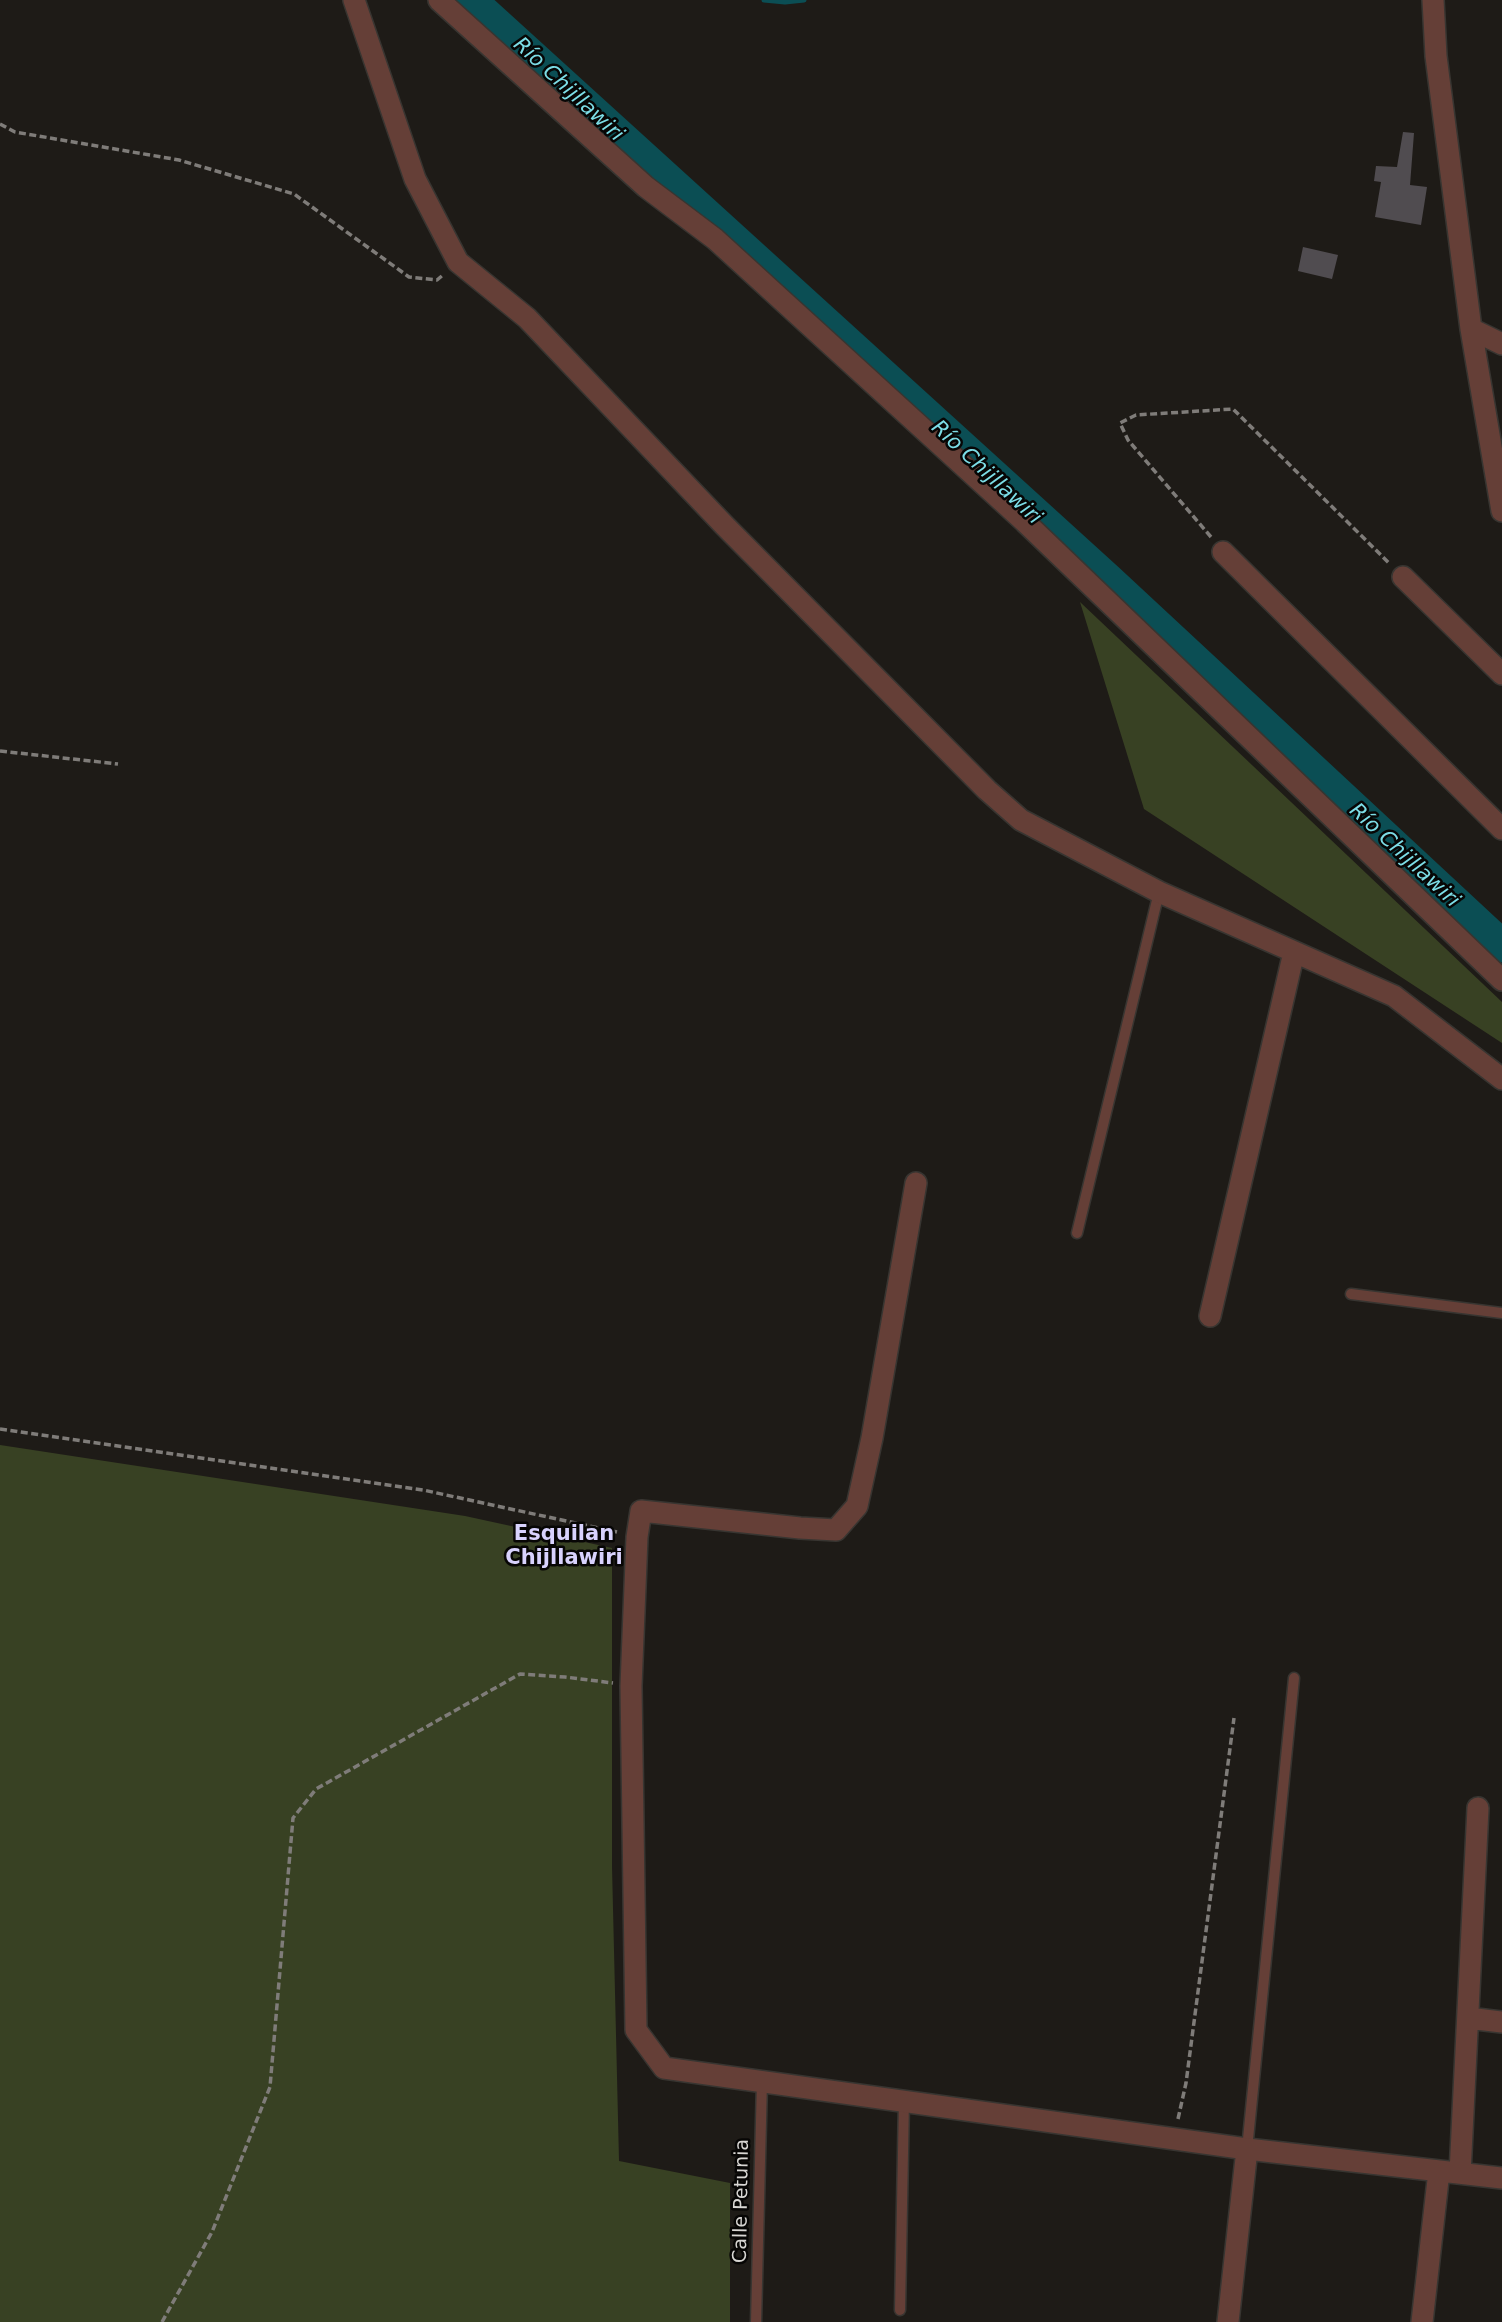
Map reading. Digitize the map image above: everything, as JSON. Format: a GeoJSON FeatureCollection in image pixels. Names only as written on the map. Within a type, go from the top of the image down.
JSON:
{"type":"FeatureCollection","features":[{"type":"Feature","properties":{"kind":"street"},"geometry":{"type":"LineString","coordinates":[[354,0],[415,179],[458,262],[527,318],[724,525],[987,790],[1021,820],[1159,892],[1394,996],[1502,1079]]}},
{"type":"Feature","properties":{"kind":"street"},"geometry":{"type":"LineString","coordinates":[[439,0],[646,187],[715,239],[1025,522],[1502,980]]}},
{"type":"Feature","properties":{"kind":"street"},"geometry":{"type":"LineString","coordinates":[[1433,0],[1436,56],[1471,329],[1502,511]]}},
{"type":"Feature","properties":{"kind":"street"},"geometry":{"type":"LineString","coordinates":[[1471,329],[1502,344]]}},
{"type":"Feature","properties":{"kind":"street"},"geometry":{"type":"LineString","coordinates":[[1223,552],[1502,830]]}},
{"type":"Feature","properties":{"kind":"street"},"geometry":{"type":"LineString","coordinates":[[1404,577],[1502,674]]}},
{"type":"Feature","properties":{"kind":"street"},"geometry":{"type":"LineString","coordinates":[[1210,1316],[1294,952]]}},
{"type":"Feature","properties":{"kind":"street"},"geometry":{"type":"LineString","coordinates":[[916,1183],[872,1438],[857,1506],[836,1530],[641,1511],[637,1537],[631,1686],[636,2030],[664,2068],[1247,2149],[1502,2178]]}},
{"type":"Feature","properties":{"kind":"street"},"geometry":{"type":"LineString","coordinates":[[1460,2173],[1478,1808]]}},
{"type":"Feature","properties":{"kind":"street"},"geometry":{"type":"LineString","coordinates":[[1468,2018],[1502,2022]]}},
{"type":"Feature","properties":{"kind":"street"},"geometry":{"type":"LineString","coordinates":[[1228,2322],[1247,2149]]}},
{"type":"Feature","properties":{"kind":"street"},"geometry":{"type":"LineString","coordinates":[[1422,2322],[1439,2171]]}},
{"type":"Feature","properties":{"kind":"lane"},"geometry":{"type":"LineString","coordinates":[[1077,1233],[1159,892]]}},
{"type":"Feature","properties":{"kind":"lane"},"geometry":{"type":"LineString","coordinates":[[1351,1294],[1502,1313]]}},
{"type":"Feature","properties":{"kind":"lane"},"geometry":{"type":"LineString","coordinates":[[1247,2149],[1294,1678]]}},
{"type":"Feature","properties":{"kind":"lane","name":"Calle Petunia"},"geometry":{"type":"LineString","coordinates":[[756,2322],[762,2081]]}},
{"type":"Feature","properties":{"kind":"lane"},"geometry":{"type":"LineString","coordinates":[[900,2310],[904,2100]]}},
{"type":"Feature","properties":{"kind":"path"},"geometry":{"type":"LineString","coordinates":[[0,124],[15,132],[179,160],[293,194],[409,277],[437,280],[458,262]]}},
{"type":"Feature","properties":{"kind":"path"},"geometry":{"type":"LineString","coordinates":[[1223,552],[1128,440],[1120,423],[1136,415],[1233,409],[1404,577]]}},
{"type":"Feature","properties":{"kind":"path"},"geometry":{"type":"LineString","coordinates":[[0,751],[118,764]]}},
{"type":"Feature","properties":{"kind":"path"},"geometry":{"type":"LineString","coordinates":[[0,1429],[424,1490],[637,1537]]}},
{"type":"Feature","properties":{"kind":"path"},"geometry":{"type":"LineString","coordinates":[[162,2322],[212,2232],[270,2087],[293,1818],[316,1789],[520,1674],[631,1686]]}},
{"type":"Feature","properties":{"kind":"path"},"geometry":{"type":"LineString","coordinates":[[1174,2139],[1186,2083],[1234,1718]]}},
{"type":"Feature","properties":{"kind":"green space"},"geometry":{"type":"Polygon","coordinates":[[[1080,602],[1502,1002],[1502,1043],[1144,809],[1080,602]]]}},
{"type":"Feature","properties":{"kind":"green space"},"geometry":{"type":"Polygon","coordinates":[[[0,1445],[465,1516],[612,1548],[612,1867],[619,2161],[730,2183],[730,2322],[0,2322],[0,1445]]]}},
{"type":"Feature","properties":{"kind":"building"},"geometry":{"type":"Polygon","coordinates":[[[1403,132],[1414,133],[1410,185],[1427,187],[1421,225],[1375,217],[1381,182],[1374,181],[1376,166],[1397,167],[1403,132]]]}},
{"type":"Feature","properties":{"kind":"building"},"geometry":{"type":"Polygon","coordinates":[[[1303,247],[1338,255],[1332,279],[1298,271],[1303,247]]]}},
{"type":"Feature","properties":{"kind":"waterway","name":"Río Chijllawiri"},"geometry":{"type":"LineString","coordinates":[[470,0],[1107,579],[1502,946]]}},
{"type":"Feature","properties":{"kind":"waterway"},"geometry":{"type":"LineString","coordinates":[[764,0],[804,0]]}},
{"type":"Feature","properties":{"kind":"district","name":"Esquilan Chijllawiri"},"geometry":{"type":"Point","coordinates":[564,1547]}}]}
